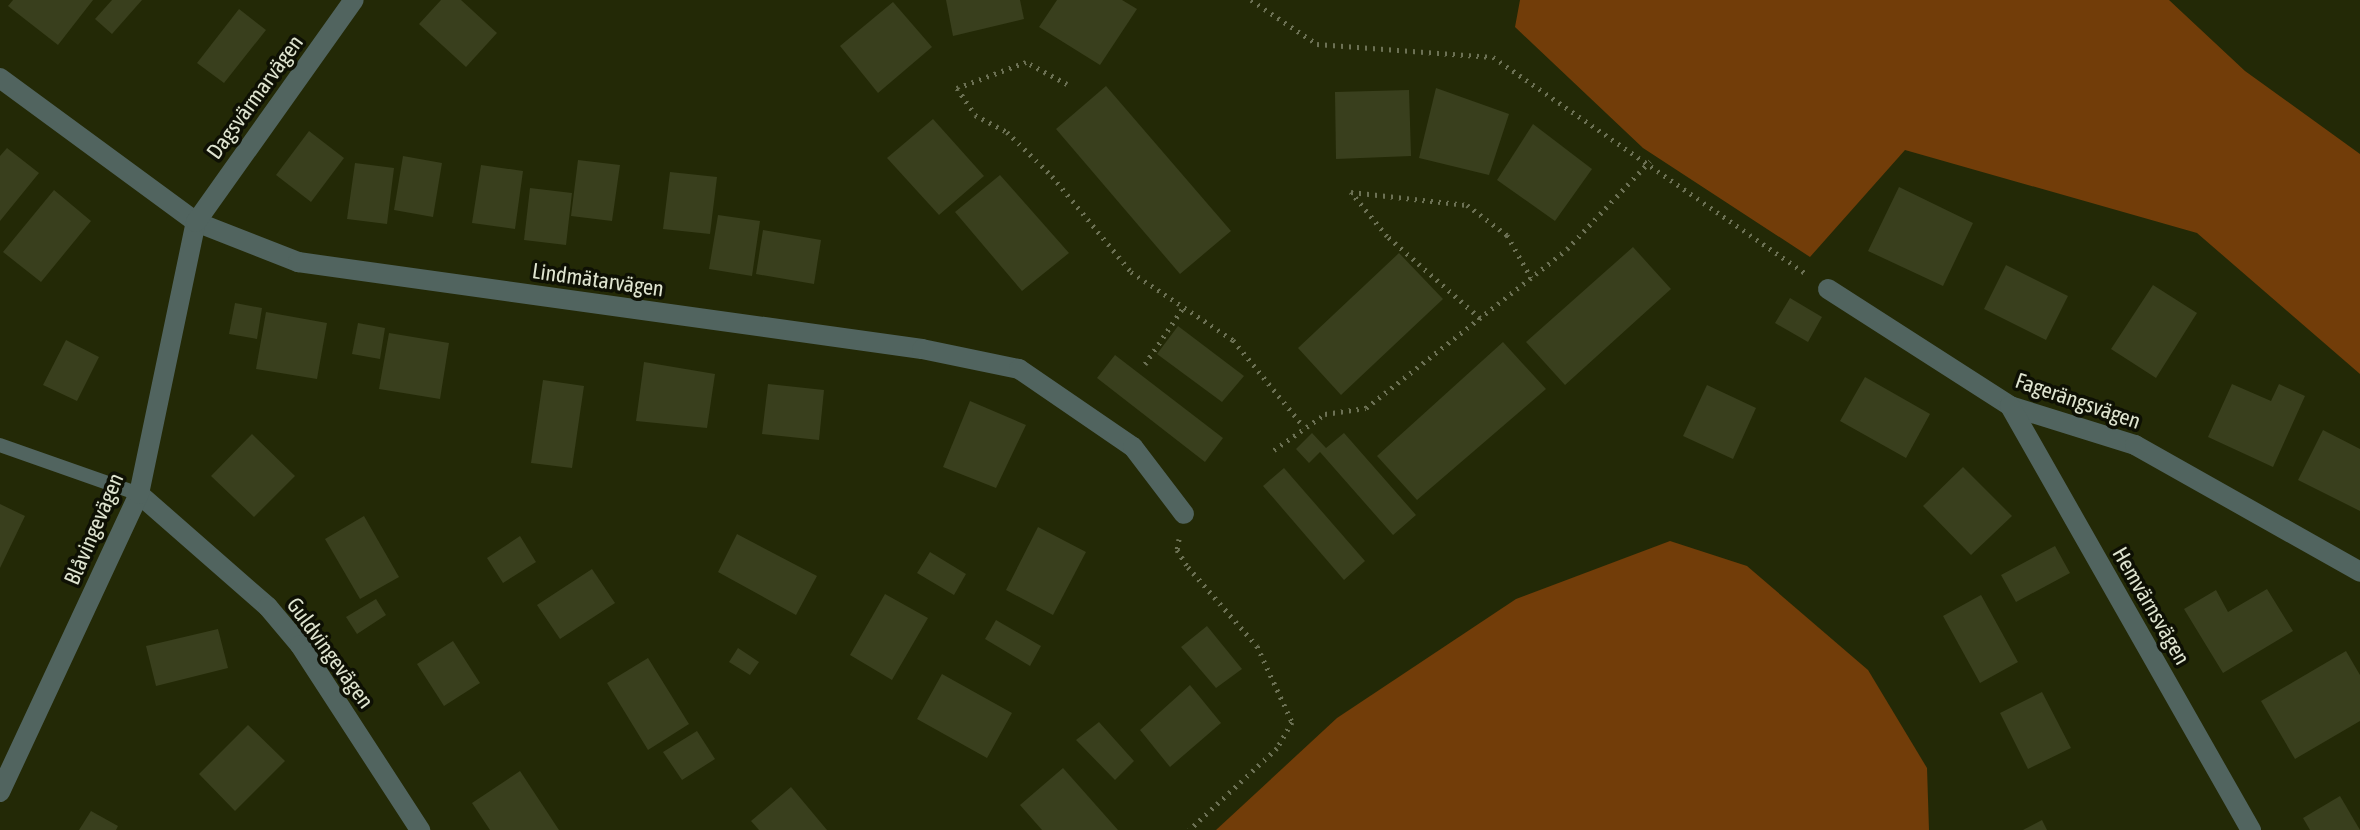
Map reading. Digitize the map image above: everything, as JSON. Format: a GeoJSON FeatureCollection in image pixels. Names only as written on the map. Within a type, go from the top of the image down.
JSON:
{"type":"FeatureCollection","features":[{"type":"Feature","properties":{"kind":"street","name":"Dagsvärmarvägen"},"geometry":{"type":"LineString","coordinates":[[196,222],[354,0]]}},
{"type":"Feature","properties":{"kind":"street","name":"Lindmätarvägen"},"geometry":{"type":"LineString","coordinates":[[0,78],[196,222],[298,262],[922,349],[1019,369],[1133,447],[1184,514]]}},
{"type":"Feature","properties":{"kind":"street","name":"Blåvingevägen"},"geometry":{"type":"LineString","coordinates":[[0,792],[139,494],[196,222]]}},
{"type":"Feature","properties":{"kind":"street","name":"Fagerängsvägen"},"geometry":{"type":"LineString","coordinates":[[1828,289],[2010,406],[2135,445],[2360,572]]}},
{"type":"Feature","properties":{"kind":"street","name":"Hemvärnsvägen"},"geometry":{"type":"LineString","coordinates":[[2010,406],[2251,830]]}},
{"type":"Feature","properties":{"kind":"street","name":"Guldvingevägen"},"geometry":{"type":"LineString","coordinates":[[139,494],[268,607],[300,645],[420,830]]}},
{"type":"Feature","properties":{"kind":"lane"},"geometry":{"type":"LineString","coordinates":[[0,445],[139,494]]}},
{"type":"Feature","properties":{"kind":"path"},"geometry":{"type":"LineString","coordinates":[[1251,0],[1317,44],[1493,57],[1650,161],[1828,289]]}},
{"type":"Feature","properties":{"kind":"path"},"geometry":{"type":"LineString","coordinates":[[1067,84],[1026,62],[957,88],[975,115],[1007,132],[1052,176],[1131,272],[1185,305],[1233,340],[1304,427]]}},
{"type":"Feature","properties":{"kind":"path"},"geometry":{"type":"LineString","coordinates":[[1274,450],[1325,414],[1366,408],[1430,350],[1480,318],[1531,278],[1650,161]]}},
{"type":"Feature","properties":{"kind":"path"},"geometry":{"type":"LineString","coordinates":[[1480,318],[1387,236],[1351,192],[1467,205],[1507,235],[1531,278]]}},
{"type":"Feature","properties":{"kind":"path"},"geometry":{"type":"LineString","coordinates":[[1145,364],[1185,305]]}},
{"type":"Feature","properties":{"kind":"path"},"geometry":{"type":"LineString","coordinates":[[1184,514],[1177,550],[1257,646],[1292,722],[1277,748],[1189,830]]}},
{"type":"Feature","properties":{"kind":"shaded area"},"geometry":{"type":"Polygon","coordinates":[[[1520,0],[2169,0],[2245,71],[2360,154],[2360,374],[2197,233],[1905,150],[1810,257],[1643,148],[1515,27],[1520,0]]]}},
{"type":"Feature","properties":{"kind":"shaded area"},"geometry":{"type":"Polygon","coordinates":[[[1670,541],[1747,566],[1868,670],[1927,768],[1929,830],[1216,830],[1337,718],[1516,599],[1670,541]]]}},
{"type":"Feature","properties":{"kind":"building"},"geometry":{"type":"Polygon","coordinates":[[[13,0],[93,0],[58,45],[8,6],[13,0]]]}},
{"type":"Feature","properties":{"kind":"building"},"geometry":{"type":"Polygon","coordinates":[[[112,0],[142,0],[112,34],[95,19],[112,0]]]}},
{"type":"Feature","properties":{"kind":"building"},"geometry":{"type":"Polygon","coordinates":[[[441,0],[461,0],[497,33],[466,67],[419,24],[441,0]]]}},
{"type":"Feature","properties":{"kind":"building"},"geometry":{"type":"Polygon","coordinates":[[[946,0],[1020,0],[1024,19],[953,36],[946,0]]]}},
{"type":"Feature","properties":{"kind":"building"},"geometry":{"type":"Polygon","coordinates":[[[1057,0],[1122,0],[1137,9],[1100,65],[1039,27],[1057,0]]]}},
{"type":"Feature","properties":{"kind":"building"},"geometry":{"type":"Polygon","coordinates":[[[893,2],[932,47],[878,93],[840,46],[893,2]]]}},
{"type":"Feature","properties":{"kind":"building"},"geometry":{"type":"Polygon","coordinates":[[[239,9],[266,30],[224,83],[197,63],[239,9]]]}},
{"type":"Feature","properties":{"kind":"building"},"geometry":{"type":"Polygon","coordinates":[[[1106,86],[1231,231],[1180,274],[1056,129],[1106,86]]]}},
{"type":"Feature","properties":{"kind":"building"},"geometry":{"type":"Polygon","coordinates":[[[1436,88],[1509,114],[1489,175],[1419,158],[1436,88]]]}},
{"type":"Feature","properties":{"kind":"building"},"geometry":{"type":"Polygon","coordinates":[[[1409,90],[1411,156],[1336,159],[1335,92],[1409,90]]]}},
{"type":"Feature","properties":{"kind":"building"},"geometry":{"type":"Polygon","coordinates":[[[933,119],[984,176],[939,215],[887,158],[933,119]]]}},
{"type":"Feature","properties":{"kind":"building"},"geometry":{"type":"Polygon","coordinates":[[[1533,124],[1592,169],[1555,221],[1497,180],[1533,124]]]}},
{"type":"Feature","properties":{"kind":"building"},"geometry":{"type":"Polygon","coordinates":[[[309,131],[344,158],[311,202],[276,175],[309,131]]]}},
{"type":"Feature","properties":{"kind":"building"},"geometry":{"type":"Polygon","coordinates":[[[7,148],[39,173],[0,221],[0,156],[7,148]]]}},
{"type":"Feature","properties":{"kind":"building"},"geometry":{"type":"Polygon","coordinates":[[[403,156],[442,163],[433,217],[394,210],[403,156]]]}},
{"type":"Feature","properties":{"kind":"building"},"geometry":{"type":"Polygon","coordinates":[[[578,160],[620,165],[612,221],[571,216],[578,160]]]}},
{"type":"Feature","properties":{"kind":"building"},"geometry":{"type":"Polygon","coordinates":[[[355,163],[394,168],[387,224],[347,219],[355,163]]]}},
{"type":"Feature","properties":{"kind":"building"},"geometry":{"type":"Polygon","coordinates":[[[481,165],[523,171],[515,229],[472,223],[481,165]]]}},
{"type":"Feature","properties":{"kind":"building"},"geometry":{"type":"Polygon","coordinates":[[[670,172],[717,177],[710,234],[663,229],[670,172]]]}},
{"type":"Feature","properties":{"kind":"building"},"geometry":{"type":"Polygon","coordinates":[[[1000,175],[1069,253],[1022,291],[955,212],[1000,175]]]}},
{"type":"Feature","properties":{"kind":"building"},"geometry":{"type":"Polygon","coordinates":[[[1899,187],[1973,223],[1943,286],[1868,251],[1899,187]]]}},
{"type":"Feature","properties":{"kind":"building"},"geometry":{"type":"Polygon","coordinates":[[[530,188],[572,193],[566,245],[524,240],[530,188]]]}},
{"type":"Feature","properties":{"kind":"building"},"geometry":{"type":"Polygon","coordinates":[[[54,190],[91,221],[41,282],[3,252],[54,190]]]}},
{"type":"Feature","properties":{"kind":"building"},"geometry":{"type":"Polygon","coordinates":[[[718,215],[760,221],[752,276],[709,269],[718,215]]]}},
{"type":"Feature","properties":{"kind":"building"},"geometry":{"type":"Polygon","coordinates":[[[763,230],[821,240],[814,284],[756,274],[763,230]]]}},
{"type":"Feature","properties":{"kind":"building"},"geometry":{"type":"Polygon","coordinates":[[[1633,247],[1671,289],[1565,385],[1526,342],[1633,247]]]}},
{"type":"Feature","properties":{"kind":"building"},"geometry":{"type":"Polygon","coordinates":[[[1399,253],[1443,299],[1341,395],[1298,348],[1399,253]]]}},
{"type":"Feature","properties":{"kind":"building"},"geometry":{"type":"Polygon","coordinates":[[[2006,265],[2068,296],[2046,340],[1984,309],[2006,265]]]}},
{"type":"Feature","properties":{"kind":"building"},"geometry":{"type":"Polygon","coordinates":[[[2153,285],[2197,313],[2156,378],[2111,349],[2153,285]]]}},
{"type":"Feature","properties":{"kind":"building"},"geometry":{"type":"Polygon","coordinates":[[[1790,298],[1822,317],[1808,342],[1775,323],[1790,298]]]}},
{"type":"Feature","properties":{"kind":"building"},"geometry":{"type":"Polygon","coordinates":[[[235,303],[262,308],[257,339],[229,334],[235,303]]]}},
{"type":"Feature","properties":{"kind":"building"},"geometry":{"type":"Polygon","coordinates":[[[266,312],[327,323],[317,379],[256,369],[266,312]]]}},
{"type":"Feature","properties":{"kind":"building"},"geometry":{"type":"Polygon","coordinates":[[[358,323],[385,328],[380,359],[352,354],[358,323]]]}},
{"type":"Feature","properties":{"kind":"building"},"geometry":{"type":"Polygon","coordinates":[[[1178,326],[1244,376],[1222,402],[1157,354],[1178,326]]]}},
{"type":"Feature","properties":{"kind":"building"},"geometry":{"type":"Polygon","coordinates":[[[389,333],[449,343],[440,399],[379,389],[389,333]]]}},
{"type":"Feature","properties":{"kind":"building"},"geometry":{"type":"Polygon","coordinates":[[[66,340],[99,357],[77,401],[43,385],[66,340]]]}},
{"type":"Feature","properties":{"kind":"building"},"geometry":{"type":"Polygon","coordinates":[[[1503,342],[1546,389],[1417,500],[1377,456],[1503,342]]]}},
{"type":"Feature","properties":{"kind":"building"},"geometry":{"type":"Polygon","coordinates":[[[1115,355],[1223,438],[1205,462],[1097,378],[1115,355]]]}},
{"type":"Feature","properties":{"kind":"building"},"geometry":{"type":"Polygon","coordinates":[[[644,362],[715,374],[707,428],[636,421],[644,362]]]}},
{"type":"Feature","properties":{"kind":"building"},"geometry":{"type":"Polygon","coordinates":[[[1865,377],[1930,414],[1906,458],[1840,421],[1865,377]]]}},
{"type":"Feature","properties":{"kind":"building"},"geometry":{"type":"Polygon","coordinates":[[[543,380],[584,386],[572,468],[531,463],[543,380]]]}},
{"type":"Feature","properties":{"kind":"building"},"geometry":{"type":"Polygon","coordinates":[[[768,384],[824,390],[819,440],[762,434],[768,384]]]}},
{"type":"Feature","properties":{"kind":"building"},"geometry":{"type":"Polygon","coordinates":[[[2232,384],[2271,401],[2279,384],[2305,396],[2273,467],[2208,437],[2232,384]]]}},
{"type":"Feature","properties":{"kind":"building"},"geometry":{"type":"Polygon","coordinates":[[[1707,385],[1756,408],[1733,459],[1683,436],[1707,385]]]}},
{"type":"Feature","properties":{"kind":"building"},"geometry":{"type":"Polygon","coordinates":[[[970,401],[1026,425],[996,488],[943,467],[970,401]]]}},
{"type":"Feature","properties":{"kind":"building"},"geometry":{"type":"Polygon","coordinates":[[[2323,430],[2360,449],[2360,511],[2298,480],[2323,430]]]}},
{"type":"Feature","properties":{"kind":"building"},"geometry":{"type":"Polygon","coordinates":[[[1312,433],[1326,448],[1344,433],[1416,515],[1393,535],[1320,452],[1309,463],[1296,449],[1312,433]]]}},
{"type":"Feature","properties":{"kind":"building"},"geometry":{"type":"Polygon","coordinates":[[[252,434],[295,476],[254,517],[211,476],[252,434]]]}},
{"type":"Feature","properties":{"kind":"building"},"geometry":{"type":"Polygon","coordinates":[[[1963,467],[2012,516],[1971,555],[1923,506],[1963,467]]]}},
{"type":"Feature","properties":{"kind":"building"},"geometry":{"type":"Polygon","coordinates":[[[1284,468],[1365,561],[1344,580],[1263,486],[1284,468]]]}},
{"type":"Feature","properties":{"kind":"building"},"geometry":{"type":"Polygon","coordinates":[[[0,504],[25,516],[0,568],[0,504]]]}},
{"type":"Feature","properties":{"kind":"building"},"geometry":{"type":"Polygon","coordinates":[[[364,516],[399,577],[360,599],[325,539],[364,516]]]}},
{"type":"Feature","properties":{"kind":"building"},"geometry":{"type":"Polygon","coordinates":[[[1038,527],[1086,552],[1053,615],[1006,590],[1038,527]]]}},
{"type":"Feature","properties":{"kind":"building"},"geometry":{"type":"Polygon","coordinates":[[[737,534],[817,576],[796,615],[718,572],[737,534]]]}},
{"type":"Feature","properties":{"kind":"building"},"geometry":{"type":"Polygon","coordinates":[[[520,536],[536,562],[503,583],[487,558],[520,536]]]}},
{"type":"Feature","properties":{"kind":"building"},"geometry":{"type":"Polygon","coordinates":[[[2055,546],[2070,573],[2016,602],[2001,575],[2055,546]]]}},
{"type":"Feature","properties":{"kind":"building"},"geometry":{"type":"Polygon","coordinates":[[[930,552],[966,574],[954,595],[917,573],[930,552]]]}},
{"type":"Feature","properties":{"kind":"building"},"geometry":{"type":"Polygon","coordinates":[[[592,569],[615,603],[560,639],[537,605],[592,569]]]}},
{"type":"Feature","properties":{"kind":"building"},"geometry":{"type":"Polygon","coordinates":[[[2267,589],[2293,631],[2223,673],[2184,609],[2216,590],[2228,612],[2267,589]]]}},
{"type":"Feature","properties":{"kind":"building"},"geometry":{"type":"Polygon","coordinates":[[[885,594],[928,618],[892,680],[850,655],[885,594]]]}},
{"type":"Feature","properties":{"kind":"building"},"geometry":{"type":"Polygon","coordinates":[[[1981,595],[2018,662],[1980,683],[1943,616],[1981,595]]]}},
{"type":"Feature","properties":{"kind":"building"},"geometry":{"type":"Polygon","coordinates":[[[376,599],[386,615],[357,634],[346,617],[376,599]]]}},
{"type":"Feature","properties":{"kind":"building"},"geometry":{"type":"Polygon","coordinates":[[[996,620],[1041,646],[1030,666],[985,639],[996,620]]]}},
{"type":"Feature","properties":{"kind":"building"},"geometry":{"type":"Polygon","coordinates":[[[1207,626],[1242,669],[1216,688],[1181,647],[1207,626]]]}},
{"type":"Feature","properties":{"kind":"building"},"geometry":{"type":"Polygon","coordinates":[[[218,629],[228,668],[156,686],[146,646],[218,629]]]}},
{"type":"Feature","properties":{"kind":"building"},"geometry":{"type":"Polygon","coordinates":[[[453,641],[480,683],[444,706],[417,664],[453,641]]]}},
{"type":"Feature","properties":{"kind":"building"},"geometry":{"type":"Polygon","coordinates":[[[738,648],[759,662],[750,675],[729,662],[738,648]]]}},
{"type":"Feature","properties":{"kind":"building"},"geometry":{"type":"Polygon","coordinates":[[[2346,651],[2360,675],[2360,721],[2295,759],[2261,701],[2346,651]]]}},
{"type":"Feature","properties":{"kind":"building"},"geometry":{"type":"Polygon","coordinates":[[[648,658],[689,724],[648,750],[607,683],[648,658]]]}},
{"type":"Feature","properties":{"kind":"building"},"geometry":{"type":"Polygon","coordinates":[[[942,674],[1012,713],[987,758],[917,719],[942,674]]]}},
{"type":"Feature","properties":{"kind":"building"},"geometry":{"type":"Polygon","coordinates":[[[1190,685],[1221,723],[1170,767],[1140,730],[1190,685]]]}},
{"type":"Feature","properties":{"kind":"building"},"geometry":{"type":"Polygon","coordinates":[[[2042,692],[2071,748],[2028,769],[2000,713],[2042,692]]]}},
{"type":"Feature","properties":{"kind":"building"},"geometry":{"type":"Polygon","coordinates":[[[1099,722],[1134,761],[1115,780],[1076,740],[1099,722]]]}},
{"type":"Feature","properties":{"kind":"building"},"geometry":{"type":"Polygon","coordinates":[[[248,725],[285,761],[235,811],[199,774],[248,725]]]}},
{"type":"Feature","properties":{"kind":"building"},"geometry":{"type":"Polygon","coordinates":[[[697,731],[715,759],[682,780],[663,752],[697,731]]]}},
{"type":"Feature","properties":{"kind":"building"},"geometry":{"type":"Polygon","coordinates":[[[1063,768],[1118,830],[1042,830],[1020,805],[1063,768]]]}},
{"type":"Feature","properties":{"kind":"building"},"geometry":{"type":"Polygon","coordinates":[[[520,771],[559,830],[490,830],[472,803],[520,771]]]}},
{"type":"Feature","properties":{"kind":"building"},"geometry":{"type":"Polygon","coordinates":[[[791,787],[827,830],[759,830],[751,821],[791,787]]]}},
{"type":"Feature","properties":{"kind":"building"},"geometry":{"type":"Polygon","coordinates":[[[2340,796],[2360,830],[2310,830],[2303,818],[2340,796]]]}},
{"type":"Feature","properties":{"kind":"building"},"geometry":{"type":"Polygon","coordinates":[[[91,811],[118,826],[116,830],[79,830],[91,811]]]}},
{"type":"Feature","properties":{"kind":"building"},"geometry":{"type":"Polygon","coordinates":[[[2042,820],[2047,830],[2023,830],[2042,820]]]}}]}
